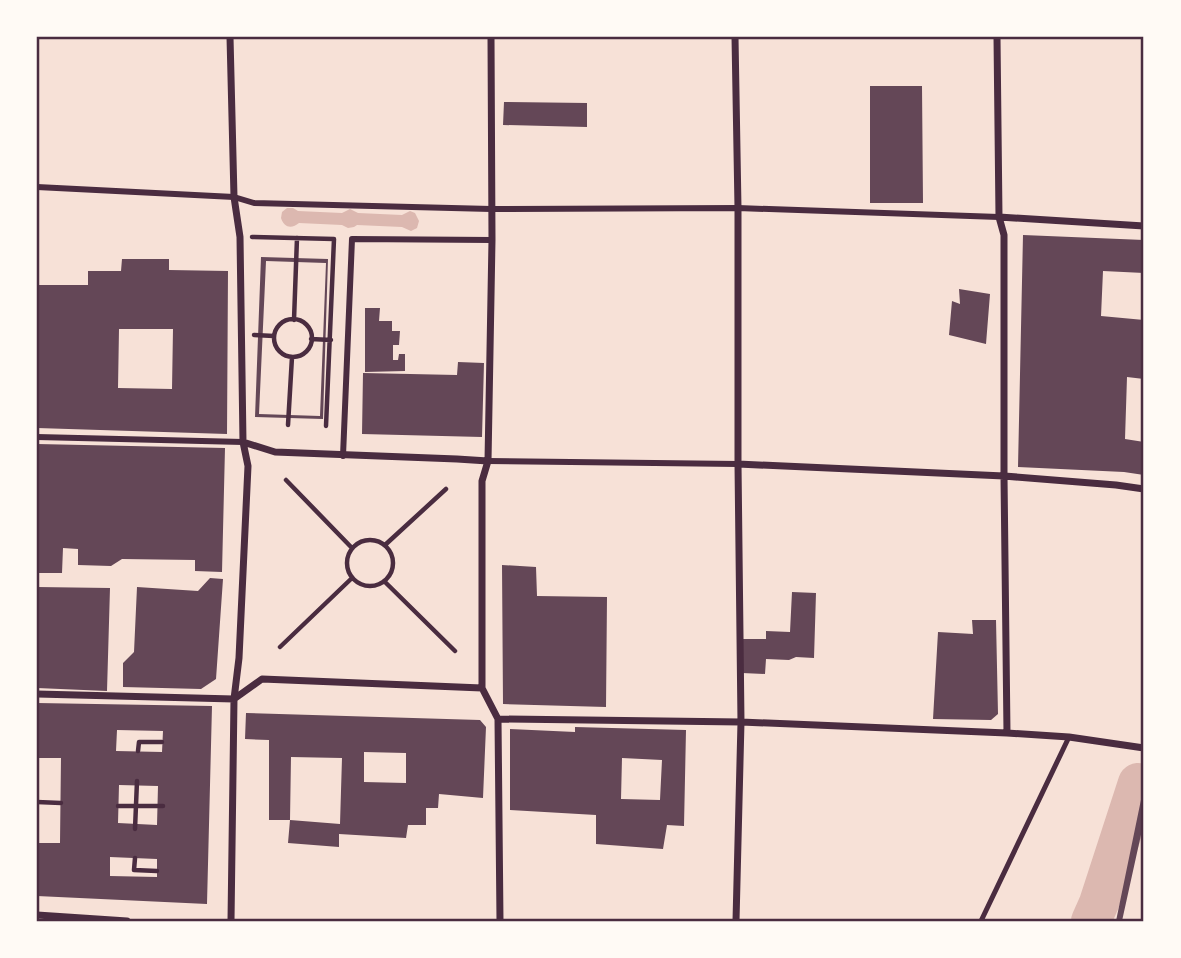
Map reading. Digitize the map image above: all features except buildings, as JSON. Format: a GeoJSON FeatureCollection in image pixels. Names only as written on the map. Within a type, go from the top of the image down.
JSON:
{"type":"FeatureCollection","features":[{"type":"Feature","properties":{"kind":"street"},"geometry":{"type":"LineString","coordinates":[[230,37],[233,197],[240,237],[243,442],[248,466],[239,658],[234,699],[231,921]]}},
{"type":"Feature","properties":{"kind":"street"},"geometry":{"type":"LineString","coordinates":[[491,37],[492,240],[488,461],[482,481],[482,688],[498,719],[500,921]]}},
{"type":"Feature","properties":{"kind":"street"},"geometry":{"type":"LineString","coordinates":[[735,37],[741,722],[736,921]]}},
{"type":"Feature","properties":{"kind":"street"},"geometry":{"type":"LineString","coordinates":[[997,37],[999,217],[1004,235],[1007,733]]}},
{"type":"Feature","properties":{"kind":"street"},"geometry":{"type":"LineString","coordinates":[[37,187],[233,197],[254,203],[491,208],[738,208],[999,217],[1144,226]]}},
{"type":"Feature","properties":{"kind":"street"},"geometry":{"type":"LineString","coordinates":[[343,456],[352,239],[492,240]]}},
{"type":"Feature","properties":{"kind":"street"},"geometry":{"type":"LineString","coordinates":[[37,437],[243,442],[275,452],[343,456],[738,464],[1004,476],[1144,489]]}},
{"type":"Feature","properties":{"kind":"street"},"geometry":{"type":"LineString","coordinates":[[37,694],[234,699],[262,679],[482,688]]}},
{"type":"Feature","properties":{"kind":"street"},"geometry":{"type":"LineString","coordinates":[[498,719],[741,722],[1007,733],[1069,737],[1144,748]]}},
{"type":"Feature","properties":{"kind":"street"},"geometry":{"type":"LineString","coordinates":[[37,915],[127,921]]}},
{"type":"Feature","properties":{"kind":"lane"},"geometry":{"type":"LineString","coordinates":[[981,921],[1069,737]]}},
{"type":"Feature","properties":{"kind":"path"},"geometry":{"type":"LineString","coordinates":[[240,237],[352,239]]}},
{"type":"Feature","properties":{"kind":"path"},"geometry":{"type":"LineString","coordinates":[[294,320],[297,238]]}},
{"type":"Feature","properties":{"kind":"path"},"geometry":{"type":"LineString","coordinates":[[326,425],[334,239]]}},
{"type":"Feature","properties":{"kind":"path"},"geometry":{"type":"LineString","coordinates":[[294,320],[308,327],[311,338],[310,345],[303,354],[292,357],[281,353],[274,336],[285,321],[294,320]]}},
{"type":"Feature","properties":{"kind":"path"},"geometry":{"type":"LineString","coordinates":[[254,335],[274,336]]}},
{"type":"Feature","properties":{"kind":"path"},"geometry":{"type":"LineString","coordinates":[[311,338],[348,340]]}},
{"type":"Feature","properties":{"kind":"path"},"geometry":{"type":"LineString","coordinates":[[288,425],[292,357]]}},
{"type":"Feature","properties":{"kind":"path"},"geometry":{"type":"LineString","coordinates":[[286,480],[352,548]]}},
{"type":"Feature","properties":{"kind":"path"},"geometry":{"type":"LineString","coordinates":[[385,545],[446,489]]}},
{"type":"Feature","properties":{"kind":"path"},"geometry":{"type":"LineString","coordinates":[[365,540],[385,545],[393,564],[384,581],[368,586],[352,578],[347,566],[348,554],[352,548],[365,540]]}},
{"type":"Feature","properties":{"kind":"path"},"geometry":{"type":"LineString","coordinates":[[280,647],[352,578]]}},
{"type":"Feature","properties":{"kind":"path"},"geometry":{"type":"LineString","coordinates":[[384,581],[455,650]]}},
{"type":"Feature","properties":{"kind":"path"},"geometry":{"type":"LineString","coordinates":[[138,751],[139,742],[162,742]]}},
{"type":"Feature","properties":{"kind":"path"},"geometry":{"type":"LineString","coordinates":[[135,829],[137,781]]}},
{"type":"Feature","properties":{"kind":"path"},"geometry":{"type":"LineString","coordinates":[[37,802],[61,803]]}},
{"type":"Feature","properties":{"kind":"path"},"geometry":{"type":"LineString","coordinates":[[118,806],[163,806]]}},
{"type":"Feature","properties":{"kind":"path"},"geometry":{"type":"LineString","coordinates":[[135,858],[134,870],[157,871]]}},
{"type":"Feature","properties":{"kind":"shaded area"},"geometry":{"type":"Polygon","coordinates":[[[287,208],[342,213],[350,209],[358,213],[402,215],[410,211],[415,213],[419,221],[417,228],[411,231],[402,227],[357,225],[348,228],[342,225],[299,223],[288,227],[281,218],[282,212],[287,208]]]}},
{"type":"Feature","properties":{"kind":"waterway"},"geometry":{"type":"LineString","coordinates":[[1091,921],[1138,783]]}}]}
